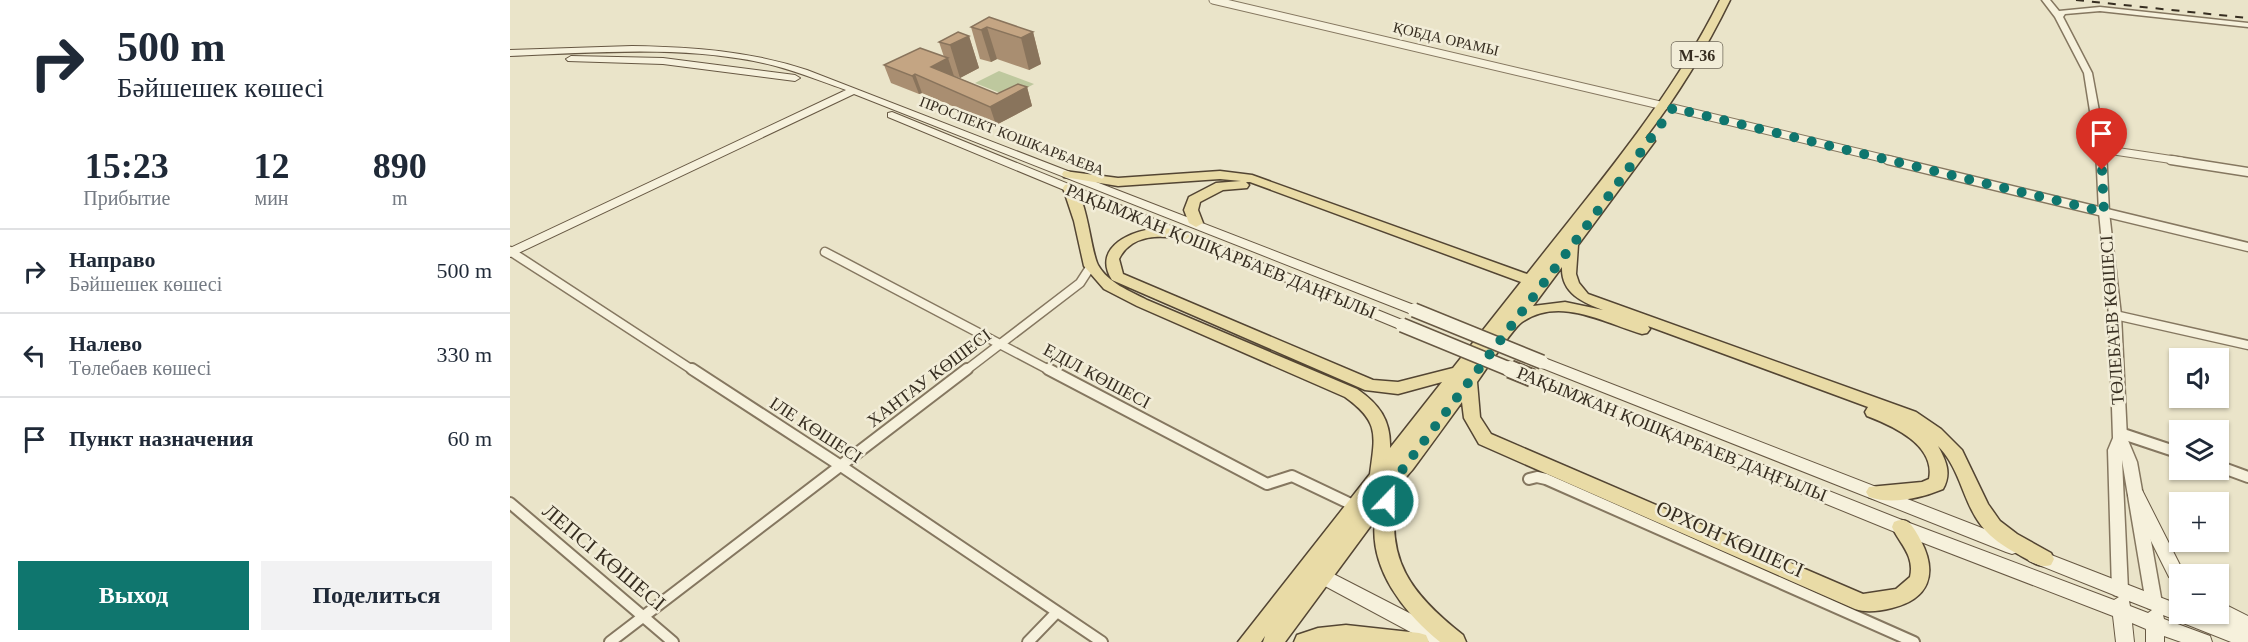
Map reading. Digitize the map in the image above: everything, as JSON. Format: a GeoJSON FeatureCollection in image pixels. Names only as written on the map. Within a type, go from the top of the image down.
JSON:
{"type":"FeatureCollection","features":[{"type":"Feature","properties":{"kind":"main road","name":"M-36"},"geometry":{"type":"LineString","coordinates":[[1248,642],[1315,572],[1463,377],[1527,283],[1668,107],[1725,0]]}},
{"type":"Feature","properties":{"kind":"main road","name":"M-36"},"geometry":{"type":"LineString","coordinates":[[1463,377],[1508,328],[1574,243],[1713,45],[1734,0]]}},
{"type":"Feature","properties":{"kind":"main road","name":"РАҚЫМЖАН ҚОШҚАРБАЕВ ДАҢҒЫЛЫ"},"geometry":{"type":"LineString","coordinates":[[510,53],[646,49],[713,52],[755,58],[845,91],[1068,181],[1184,236],[1532,378],[1901,527],[2122,611],[2155,633],[2203,642]]}},
{"type":"Feature","properties":{"kind":"main road","name":"РАҚЫМЖАН ҚОШҚАРБАЕВ ДАҢҒЫЛЫ"},"geometry":{"type":"LineString","coordinates":[[510,58],[554,57],[591,61],[672,62],[795,78],[845,91]]}},
{"type":"Feature","properties":{"kind":"main road"},"geometry":{"type":"LineString","coordinates":[[511,250],[845,91]]}},
{"type":"Feature","properties":{"kind":"main road"},"geometry":{"type":"LineString","coordinates":[[1456,642],[1419,608],[1394,574],[1384,543],[1383,442],[1381,426],[1376,414],[1365,402],[1351,393],[1142,303],[1109,286],[1091,266],[1081,221],[1068,181],[1118,182],[1220,175],[1252,179],[1527,283]]}},
{"type":"Feature","properties":{"kind":"main road","name":"ПРОСПЕКТ КОШКАРБАЕВА"},"geometry":{"type":"LineString","coordinates":[[1068,181],[1160,209]]}},
{"type":"Feature","properties":{"kind":"main road"},"geometry":{"type":"LineString","coordinates":[[1196,224],[1191,210],[1194,200],[1220,186],[1246,185],[1527,283]]}},
{"type":"Feature","properties":{"kind":"main road","name":"РАҚЫМЖАН ҚОШҚАРБАЕВ ДАҢҒЫЛЫ"},"geometry":{"type":"LineString","coordinates":[[1160,209],[2154,603]]}},
{"type":"Feature","properties":{"kind":"main road"},"geometry":{"type":"LineString","coordinates":[[1184,236],[1160,232],[1133,238],[1115,253],[1111,261],[1112,270],[1117,277],[1371,386],[1398,388],[1463,377],[1472,418],[1485,439],[1862,603],[1905,594],[1916,585],[1922,572],[1920,557],[1913,541],[1901,527]]}},
{"type":"Feature","properties":{"kind":"main road"},"geometry":{"type":"LineString","coordinates":[[1574,243],[1568,274],[1572,286],[1583,297],[1910,416],[1934,430],[1956,455],[1978,506],[1991,525],[2003,535],[2044,559]]}},
{"type":"Feature","properties":{"kind":"main road"},"geometry":{"type":"LineString","coordinates":[[1508,328],[1534,310],[1563,304],[1580,307],[1882,415],[1921,438],[1936,457],[1940,470],[1937,484],[1920,491],[1875,492]]}},
{"type":"Feature","properties":{"kind":"main road","name":"M-36"},"geometry":{"type":"LineString","coordinates":[[1273,642],[1356,506],[1384,481]]}},
{"type":"Feature","properties":{"kind":"main road"},"geometry":{"type":"LineString","coordinates":[[2136,495],[2171,564]]}},
{"type":"Feature","properties":{"kind":"main road"},"geometry":{"type":"LineString","coordinates":[[1315,572],[1447,642]]}},
{"type":"Feature","properties":{"kind":"main road","name":"ТӨЛЕБАЕВ КӨШЕСІ"},"geometry":{"type":"LineString","coordinates":[[2120,590],[2125,642]]}},
{"type":"Feature","properties":{"kind":"main road"},"geometry":{"type":"LineString","coordinates":[[2154,603],[2169,609]]}},
{"type":"Feature","properties":{"kind":"main road","name":"ТӨЛЕБАЕВ КӨШЕСІ"},"geometry":{"type":"LineString","coordinates":[[2154,603],[2155,633]]}},
{"type":"Feature","properties":{"kind":"main road"},"geometry":{"type":"LineString","coordinates":[[2229,615],[2248,626]]}},
{"type":"Feature","properties":{"kind":"main road"},"geometry":{"type":"LineString","coordinates":[[2208,624],[2248,640]]}},
{"type":"Feature","properties":{"kind":"main road"},"geometry":{"type":"LineString","coordinates":[[1304,642],[1329,636],[1357,635],[1419,642]]}},
{"type":"Feature","properties":{"kind":"street","name":"ҚОБДА ОРАМЫ"},"geometry":{"type":"LineString","coordinates":[[1213,0],[2248,247]]}},
{"type":"Feature","properties":{"kind":"street","name":"ТӨЛЕБАЕВ КӨШЕСІ"},"geometry":{"type":"LineString","coordinates":[[2046,0],[2060,16],[2088,73],[2101,149],[2104,212],[2115,315],[2120,436],[2130,462],[2154,603]]}},
{"type":"Feature","properties":{"kind":"street"},"geometry":{"type":"LineString","coordinates":[[2060,16],[2062,12],[2073,10],[2100,9],[2248,25]]}},
{"type":"Feature","properties":{"kind":"street"},"geometry":{"type":"LineString","coordinates":[[2101,149],[2248,172]]}},
{"type":"Feature","properties":{"kind":"street","name":"ІЛЕ КӨШЕСІ"},"geometry":{"type":"LineString","coordinates":[[511,250],[841,466],[1102,642]]}},
{"type":"Feature","properties":{"kind":"street","name":"ЕДІЛ КӨШЕСІ"},"geometry":{"type":"LineString","coordinates":[[825,252],[1171,436],[1267,484],[1292,476],[1356,506]]}},
{"type":"Feature","properties":{"kind":"street","name":"ХАНТАУ КӨШЕСІ"},"geometry":{"type":"LineString","coordinates":[[610,642],[1080,283],[1091,266]]}},
{"type":"Feature","properties":{"kind":"street"},"geometry":{"type":"LineString","coordinates":[[2115,315],[2248,345]]}},
{"type":"Feature","properties":{"kind":"street","name":"ТӨЛЕБАЕВ КӨШЕСІ"},"geometry":{"type":"LineString","coordinates":[[2120,436],[2115,450],[2120,590]]}},
{"type":"Feature","properties":{"kind":"street"},"geometry":{"type":"LineString","coordinates":[[2120,436],[2169,450]]}},
{"type":"Feature","properties":{"kind":"street"},"geometry":{"type":"LineString","coordinates":[[2229,470],[2248,477]]}},
{"type":"Feature","properties":{"kind":"street","name":"ОРХОН КӨШЕСІ"},"geometry":{"type":"LineString","coordinates":[[1529,479],[1537,477],[1545,479],[1914,642]]}},
{"type":"Feature","properties":{"kind":"street","name":"ЛЕПСІ КӨШЕСІ"},"geometry":{"type":"LineString","coordinates":[[510,503],[673,642]]}},
{"type":"Feature","properties":{"kind":"street"},"geometry":{"type":"LineString","coordinates":[[1028,642],[1058,612]]}},
{"type":"Feature","properties":{"kind":"green space"},"geometry":{"type":"Polygon","coordinates":[[[999,71],[1034,84],[1010,97],[975,83],[999,71]]]}},
{"type":"Feature","properties":{"kind":"building"},"geometry":{"type":"Polygon","coordinates":[[[989,17],[1033,32],[1021,38],[987,27],[981,30],[971,27],[989,17]]]}},
{"type":"Feature","properties":{"kind":"building"},"geometry":{"type":"Polygon","coordinates":[[[958,32],[969,36],[950,45],[939,42],[958,32]]]}},
{"type":"Feature","properties":{"kind":"building"},"geometry":{"type":"Polygon","coordinates":[[[920,48],[948,58],[931,67],[997,94],[1018,84],[1027,87],[990,107],[915,74],[912,76],[884,65],[920,48]]]}},
{"type":"Feature","properties":{"kind":"railway"},"geometry":{"type":"LineString","coordinates":[[2076,0],[2248,18]]}},
{"type":"Feature","properties":{"kind":"route"},"geometry":{"type":"LineString","coordinates":[[1388,501],[1390,486],[1673,108],[2104,212],[2102,170]]}}]}
